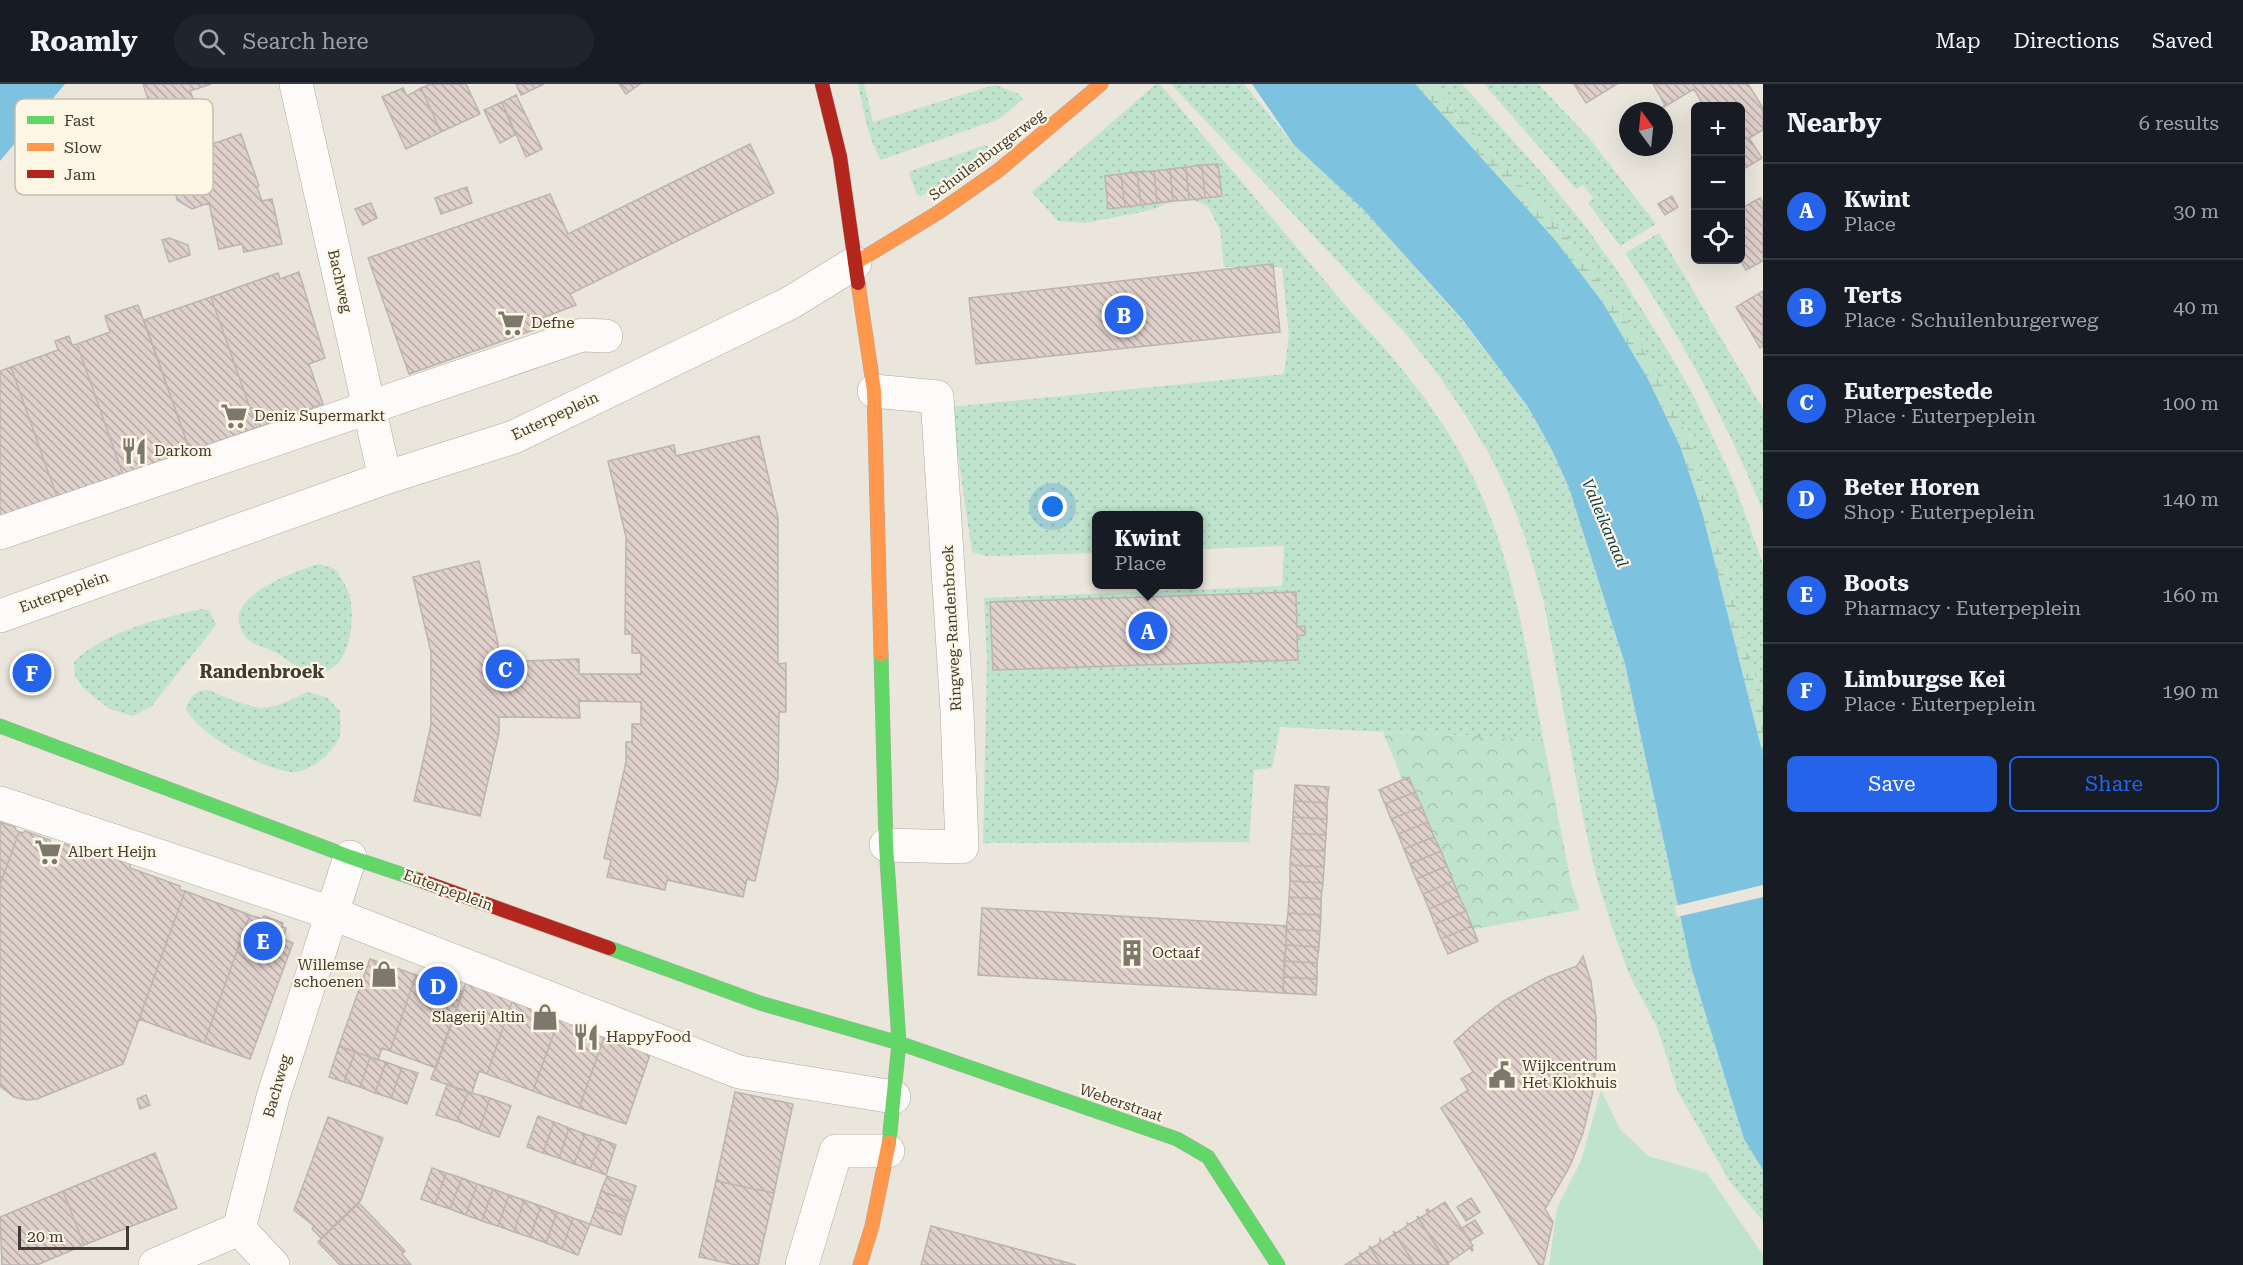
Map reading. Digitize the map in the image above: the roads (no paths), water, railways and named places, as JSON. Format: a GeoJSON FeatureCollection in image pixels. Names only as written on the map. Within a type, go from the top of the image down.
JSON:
{"type":"FeatureCollection","features":[{"type":"Feature","properties":{"kind":"street","name":"Bachweg"},"geometry":{"type":"LineString","coordinates":[[296,84],[385,478]]}},
{"type":"Feature","properties":{"kind":"street"},"geometry":{"type":"LineString","coordinates":[[822,84],[840,157],[874,391],[886,845],[899,1043],[888,1151],[872,1226],[860,1265]]}},
{"type":"Feature","properties":{"kind":"street","name":"Schuilenburgerweg"},"geometry":{"type":"LineString","coordinates":[[855,263],[939,212],[999,170],[1101,84]]}},
{"type":"Feature","properties":{"kind":"street","name":"Euterpeplein"},"geometry":{"type":"LineString","coordinates":[[0,616],[385,478],[514,437],[790,303],[855,263]]}},
{"type":"Feature","properties":{"kind":"street"},"geometry":{"type":"LineString","coordinates":[[0,532],[582,335],[606,336]]}},
{"type":"Feature","properties":{"kind":"street","name":"Ringweg-Randenbroek"},"geometry":{"type":"LineString","coordinates":[[874,391],[937,397],[957,711],[962,847],[886,845]]}},
{"type":"Feature","properties":{"kind":"street","name":"Euterpeplein"},"geometry":{"type":"LineString","coordinates":[[0,726],[350,858],[384,867],[760,1003],[899,1043]]}},
{"type":"Feature","properties":{"kind":"street"},"geometry":{"type":"LineString","coordinates":[[0,804],[331,914],[739,1072],[894,1097]]}},
{"type":"Feature","properties":{"kind":"street","name":"Bachweg"},"geometry":{"type":"LineString","coordinates":[[239,1229],[273,1097],[350,858]]}},
{"type":"Feature","properties":{"kind":"street","name":"Weberstraat"},"geometry":{"type":"LineString","coordinates":[[899,1043],[1177,1139],[1208,1157],[1278,1265]]}},
{"type":"Feature","properties":{"kind":"street"},"geometry":{"type":"LineString","coordinates":[[802,1265],[836,1151],[888,1151]]}},
{"type":"Feature","properties":{"kind":"street"},"geometry":{"type":"LineString","coordinates":[[155,1265],[239,1229],[273,1265]]}},
{"type":"Feature","properties":{"kind":"water"},"geometry":{"type":"Polygon","coordinates":[[[0,84],[65,84],[52,99],[15,99],[15,143],[0,161],[0,84]]]}},
{"type":"Feature","properties":{"kind":"water","name":"Valleikanaal"},"geometry":{"type":"Polygon","coordinates":[[[1252,84],[1415,84],[1556,241],[1603,303],[1648,379],[1680,446],[1702,512],[1763,755],[1763,1170],[1744,1139],[1692,970],[1625,664],[1569,488],[1552,450],[1528,407],[1462,319],[1362,208],[1294,145],[1252,84]]]}},
{"type":"Feature","properties":{"kind":"place","name":"Terts"},"geometry":{"type":"Point","coordinates":[1124,315]}},
{"type":"Feature","properties":{"kind":"place","name":"Defne"},"geometry":{"type":"Point","coordinates":[511,323]}},
{"type":"Feature","properties":{"kind":"place","name":"Deniz Supermarkt"},"geometry":{"type":"Point","coordinates":[234,416]}},
{"type":"Feature","properties":{"kind":"place","name":"Darkom"},"geometry":{"type":"Point","coordinates":[134,451]}},
{"type":"Feature","properties":{"kind":"place","name":"Kwint"},"geometry":{"type":"Point","coordinates":[1148,631]}},
{"type":"Feature","properties":{"kind":"place","name":"Euterpestede"},"geometry":{"type":"Point","coordinates":[505,669]}},
{"type":"Feature","properties":{"kind":"place","name":"Limburgse Kei"},"geometry":{"type":"Point","coordinates":[32,673]}},
{"type":"Feature","properties":{"kind":"place","name":"Albert Heijn"},"geometry":{"type":"Point","coordinates":[48,852]}},
{"type":"Feature","properties":{"kind":"place","name":"Boots"},"geometry":{"type":"Point","coordinates":[263,941]}},
{"type":"Feature","properties":{"kind":"place","name":"Octaaf"},"geometry":{"type":"Point","coordinates":[1132,953]}},
{"type":"Feature","properties":{"kind":"place","name":"Willemse schoenen"},"geometry":{"type":"Point","coordinates":[384,974]}},
{"type":"Feature","properties":{"kind":"place","name":"Beter Horen"},"geometry":{"type":"Point","coordinates":[438,986]}},
{"type":"Feature","properties":{"kind":"place","name":"Slagerij Altin"},"geometry":{"type":"Point","coordinates":[545,1017]}},
{"type":"Feature","properties":{"kind":"place","name":"HappyFood"},"geometry":{"type":"Point","coordinates":[586,1037]}},
{"type":"Feature","properties":{"kind":"place","name":"Wijkcentrum Het Klokhuis"},"geometry":{"type":"Point","coordinates":[1502,1075]}},
{"type":"Feature","properties":{"kind":"district","name":"Randenbroek"},"geometry":{"type":"Point","coordinates":[262,671]}}]}
